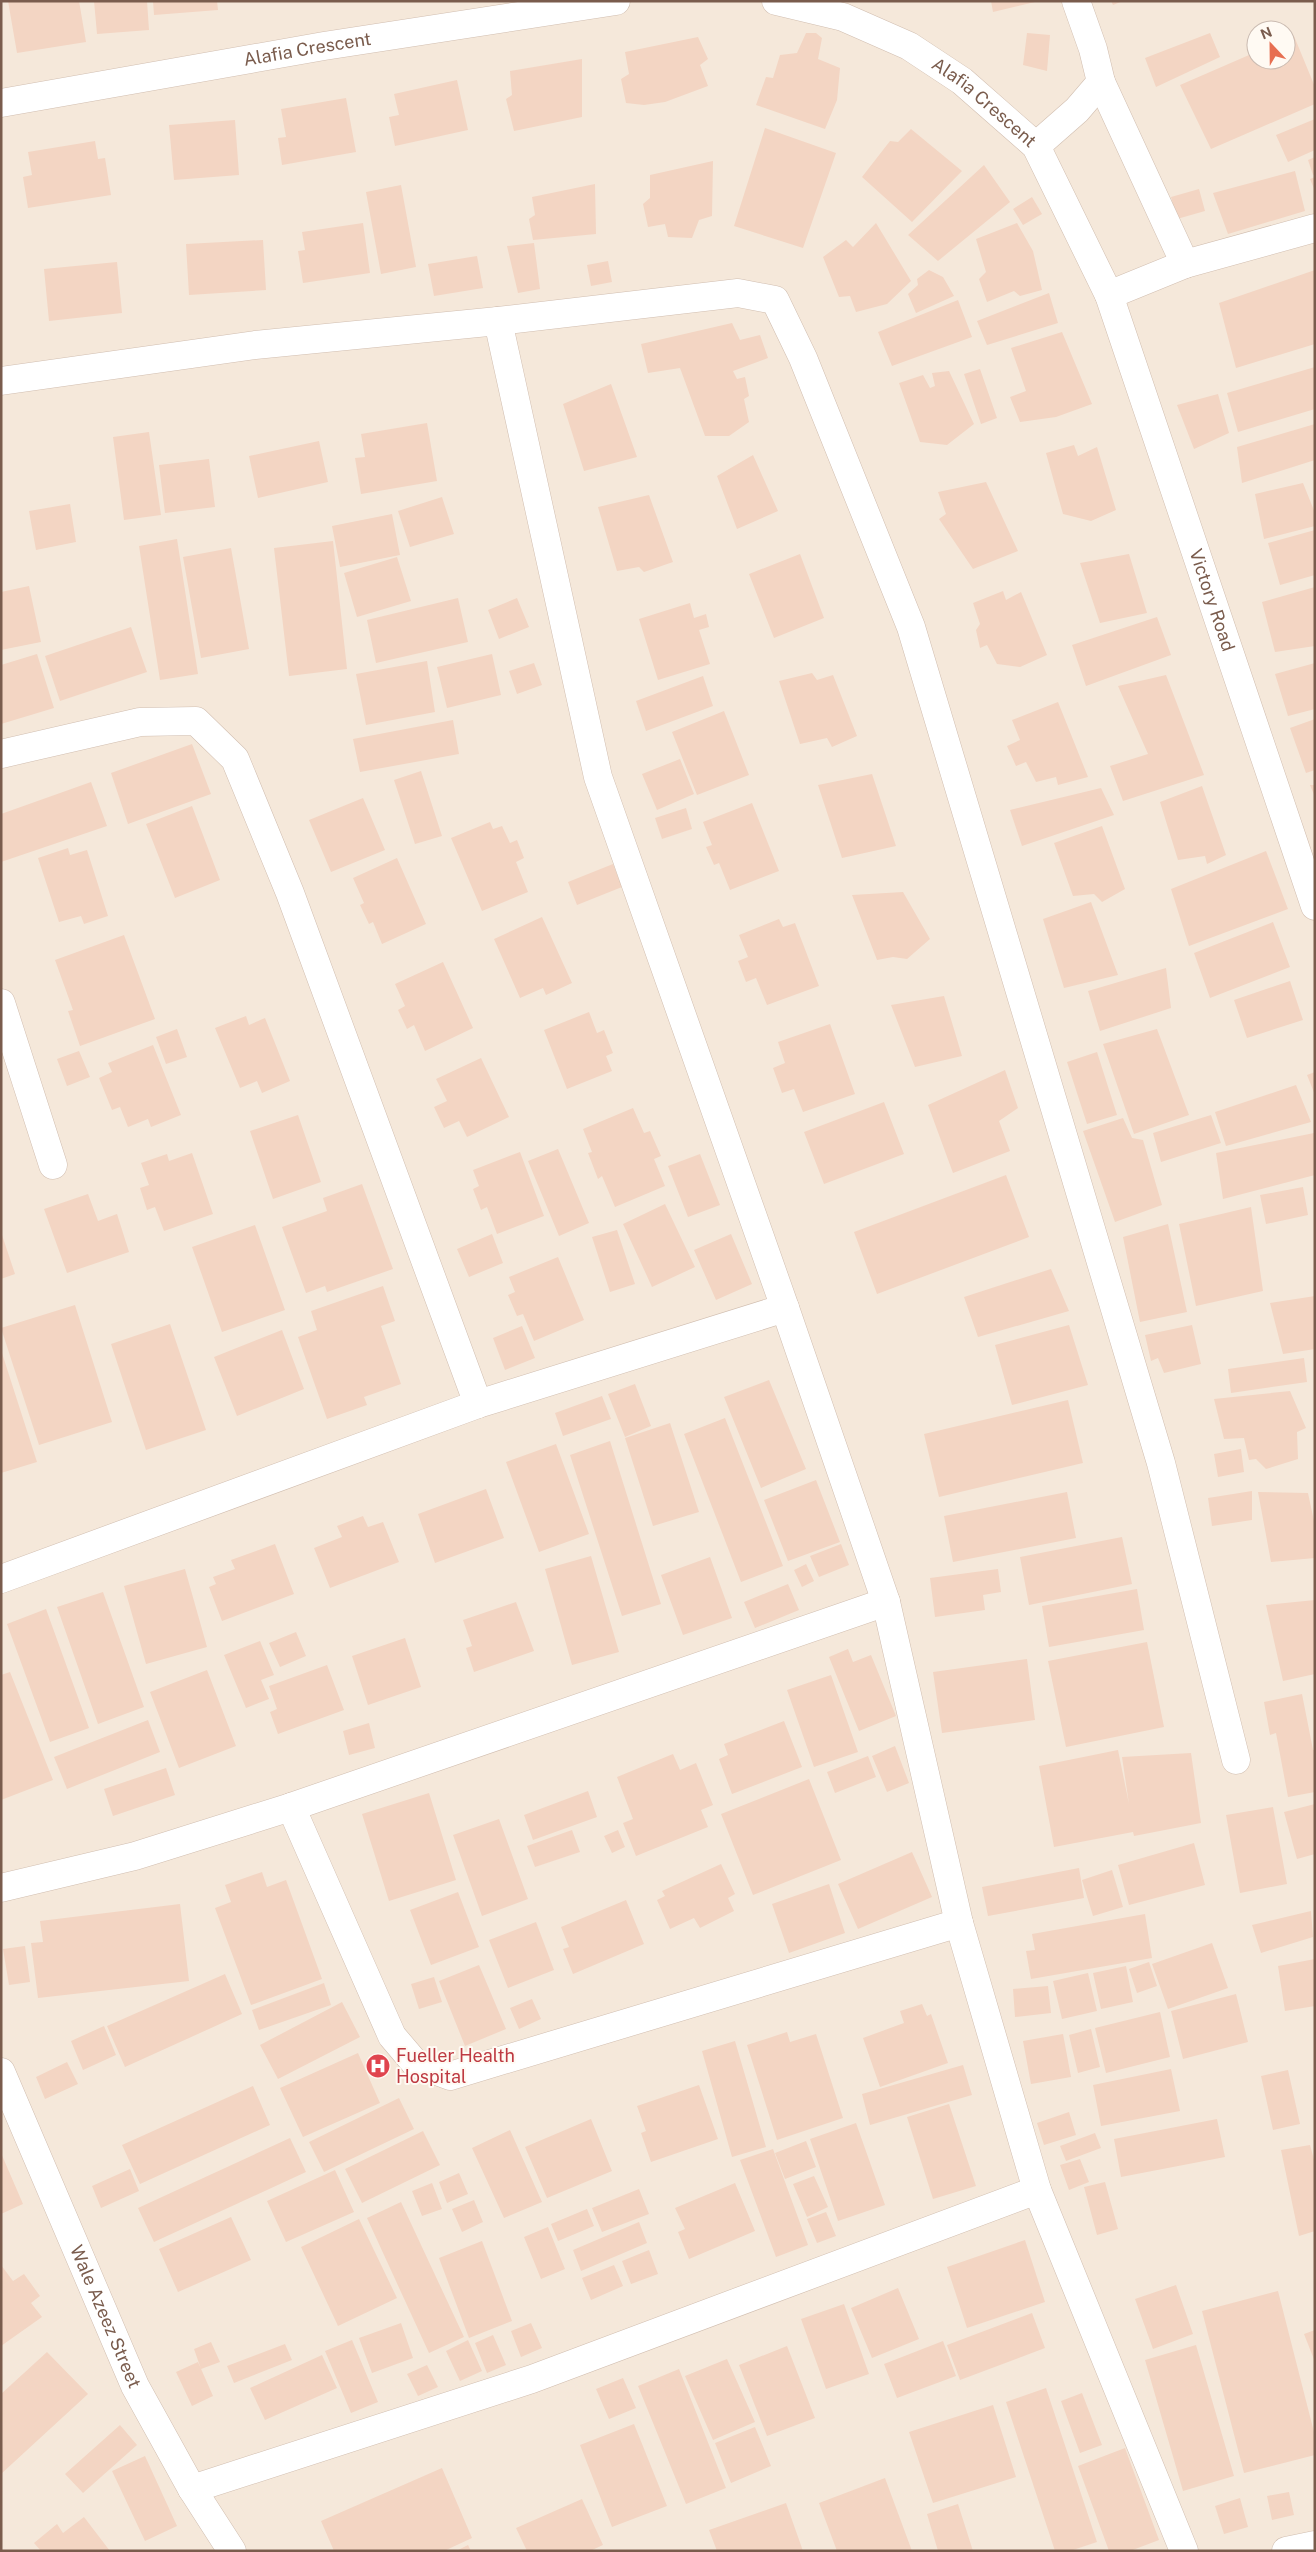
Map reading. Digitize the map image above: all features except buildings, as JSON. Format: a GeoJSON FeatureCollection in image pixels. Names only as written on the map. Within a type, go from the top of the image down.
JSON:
{"type":"FeatureCollection","features":[{"type":"Feature","properties":{"kind":"street","name":"Alafia Crescent"},"geometry":{"type":"LineString","coordinates":[[1,103],[324,46],[616,1]]}},
{"type":"Feature","properties":{"kind":"street","name":"Alafia Crescent"},"geometry":{"type":"LineString","coordinates":[[776,1],[843,17],[909,46],[962,81],[1036,146],[1109,295]]}},
{"type":"Feature","properties":{"kind":"street"},"geometry":{"type":"LineString","coordinates":[[1076,1],[1093,49],[1101,82],[1185,264]]}},
{"type":"Feature","properties":{"kind":"street"},"geometry":{"type":"LineString","coordinates":[[1036,146],[1077,110],[1101,82]]}},
{"type":"Feature","properties":{"kind":"street"},"geometry":{"type":"LineString","coordinates":[[1109,295],[1185,264],[1315,228]]}},
{"type":"Feature","properties":{"kind":"street"},"geometry":{"type":"LineString","coordinates":[[1,381],[255,345],[498,321],[738,293],[775,300],[803,358],[911,627],[1161,1462],[1236,1760]]}},
{"type":"Feature","properties":{"kind":"street","name":"Victory Road"},"geometry":{"type":"LineString","coordinates":[[1109,295],[1311,878],[1315,906]]}},
{"type":"Feature","properties":{"kind":"street"},"geometry":{"type":"LineString","coordinates":[[498,321],[598,777],[785,1308],[886,1602],[959,1923],[1037,2190],[1184,2551]]}},
{"type":"Feature","properties":{"kind":"street"},"geometry":{"type":"LineString","coordinates":[[1,754],[140,722],[196,721],[235,758],[293,903],[478,1404]]}},
{"type":"Feature","properties":{"kind":"street"},"geometry":{"type":"LineString","coordinates":[[1,1002],[53,1165]]}},
{"type":"Feature","properties":{"kind":"street"},"geometry":{"type":"LineString","coordinates":[[1,1579],[478,1404],[785,1308]]}},
{"type":"Feature","properties":{"kind":"street"},"geometry":{"type":"LineString","coordinates":[[1,1888],[135,1856],[292,1807],[886,1602]]}},
{"type":"Feature","properties":{"kind":"street"},"geometry":{"type":"LineString","coordinates":[[292,1807],[392,2036],[415,2063],[450,2076],[959,1923]]}},
{"type":"Feature","properties":{"kind":"street","name":"Wale Azeez Street"},"geometry":{"type":"LineString","coordinates":[[1,2072],[135,2386],[192,2489],[232,2551]]}},
{"type":"Feature","properties":{"kind":"street"},"geometry":{"type":"LineString","coordinates":[[192,2489],[532,2379],[1037,2190]]}},
{"type":"Feature","properties":{"kind":"street"},"geometry":{"type":"LineString","coordinates":[[1286,2551],[1315,2545]]}},
{"type":"Feature","properties":{"kind":"shaded area"},"geometry":{"type":"Polygon","coordinates":[[[1,1],[1315,1],[1315,2551],[1,2551],[1,1]]]}},
{"type":"Feature","properties":{"kind":"place","name":"Fueller Health Hospital"},"geometry":{"type":"Point","coordinates":[378,2066]}}]}
